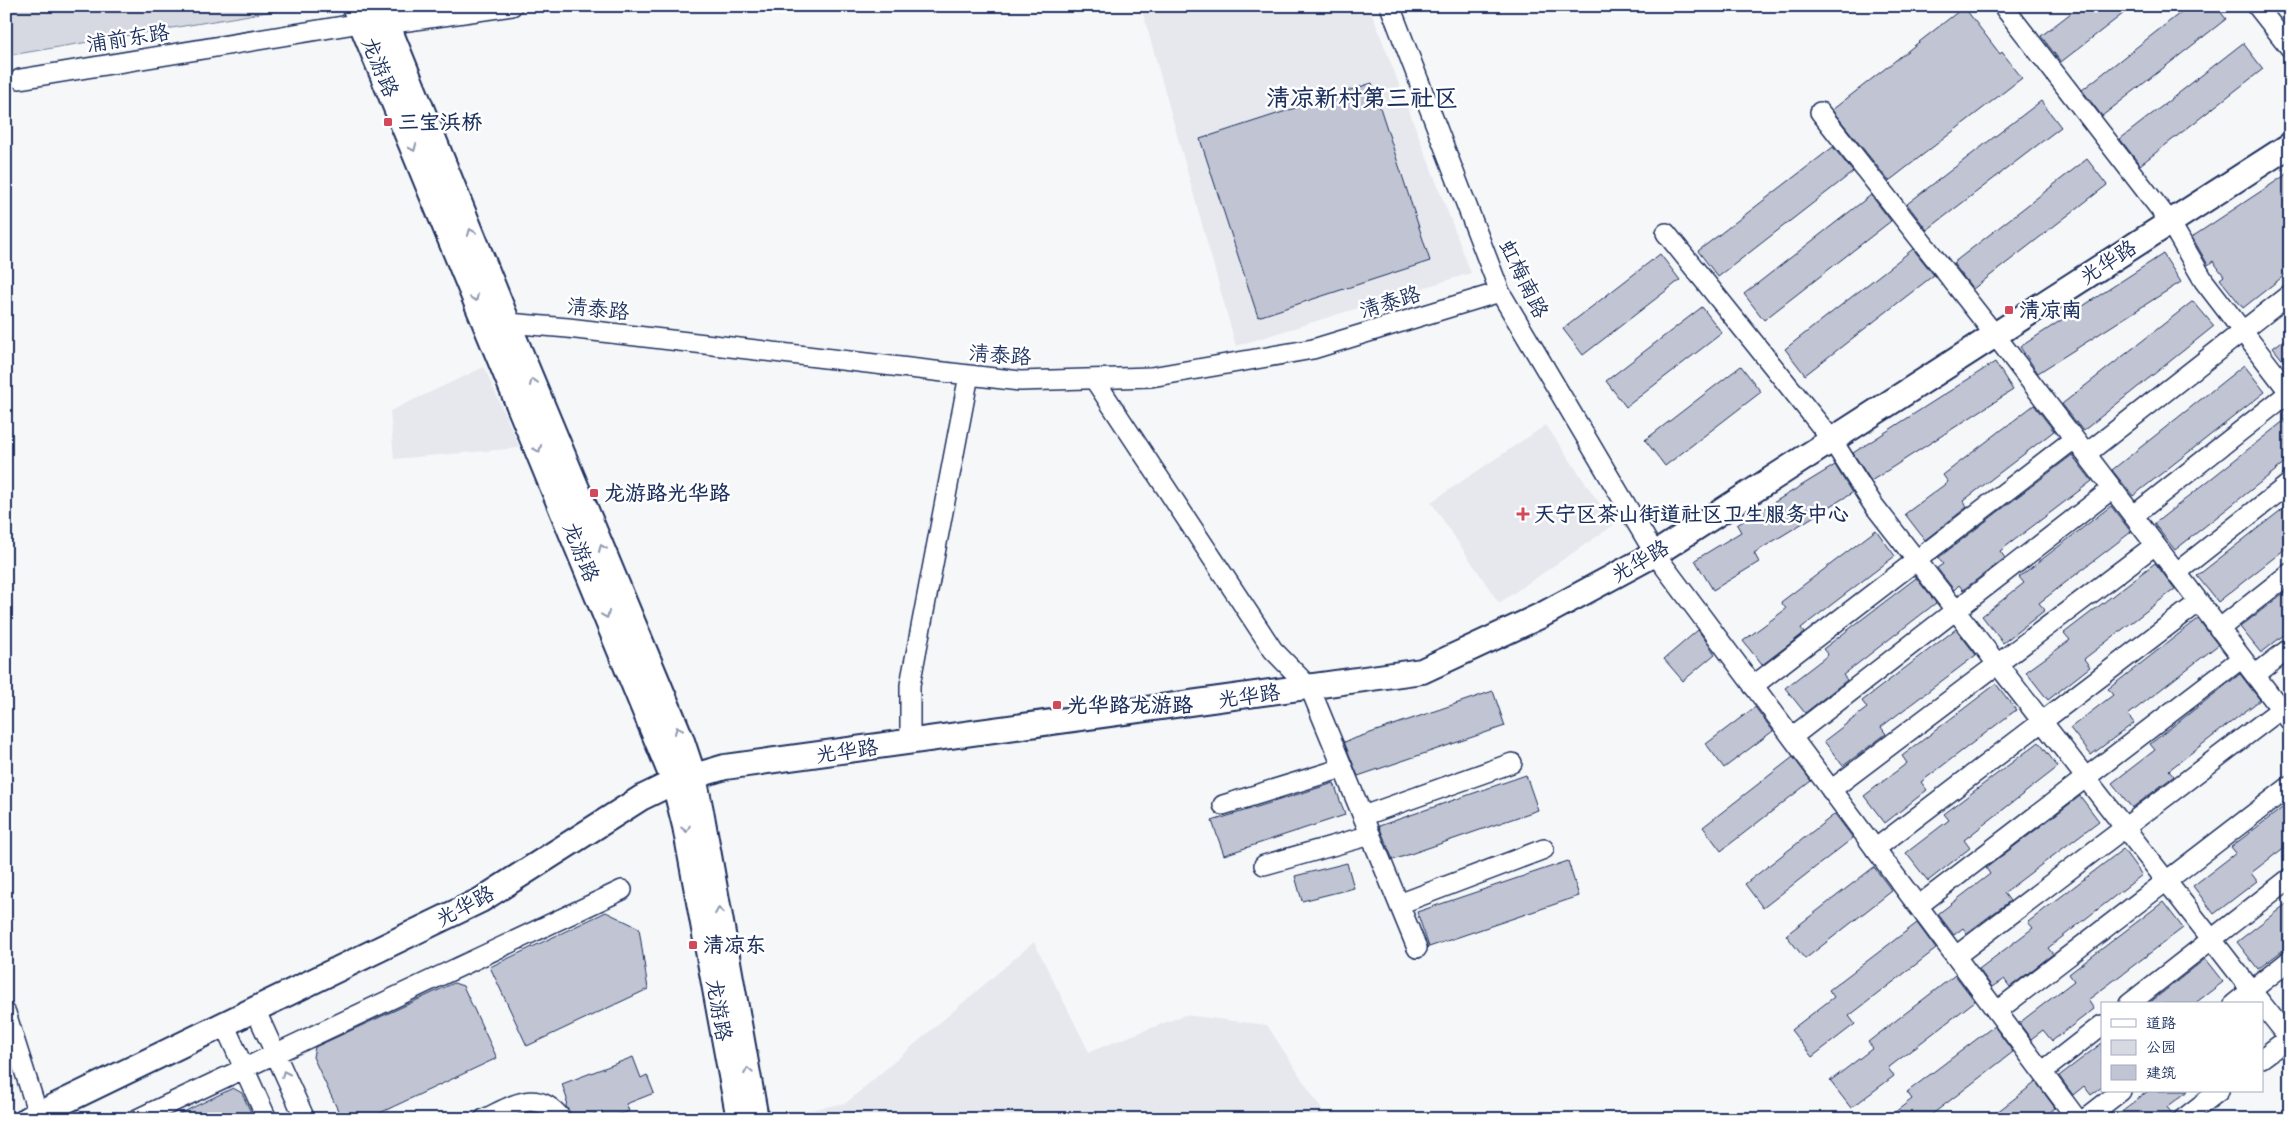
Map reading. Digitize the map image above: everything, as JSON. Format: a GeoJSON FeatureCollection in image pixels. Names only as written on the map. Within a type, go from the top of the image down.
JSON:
{"type":"FeatureCollection","features":[{"type":"Feature","properties":{"kind":"main road","name":"龙游路"},"geometry":{"type":"LineString","coordinates":[[358,14],[498,326],[684,779],[756,1119]]}},
{"type":"Feature","properties":{"kind":"main road","name":"龙游路"},"geometry":{"type":"LineString","coordinates":[[384,15],[498,326]]}},
{"type":"Feature","properties":{"kind":"main road","name":"光华路"},"geometry":{"type":"LineString","coordinates":[[33,1116],[481,900],[641,798],[684,779],[725,768],[1422,671],[1540,616],[1655,554],[2290,145]]}},
{"type":"Feature","properties":{"kind":"main road","name":"龙游路"},"geometry":{"type":"LineString","coordinates":[[684,779],[686,826],[740,1119]]}},
{"type":"Feature","properties":{"kind":"street","name":"浦前东路"},"geometry":{"type":"LineString","coordinates":[[20,78],[358,14],[384,15],[512,6]]}},
{"type":"Feature","properties":{"kind":"street","name":"虹梅南路"},"geometry":{"type":"LineString","coordinates":[[1390,6],[1500,292],[1655,554],[2078,1119]]}},
{"type":"Feature","properties":{"kind":"street"},"geometry":{"type":"LineString","coordinates":[[2003,6],[2170,222],[2204,281],[2290,392],[2133,516]]}},
{"type":"Feature","properties":{"kind":"street"},"geometry":{"type":"LineString","coordinates":[[2257,6],[2290,48]]}},
{"type":"Feature","properties":{"kind":"street"},"geometry":{"type":"LineString","coordinates":[[1820,112],[1995,335],[2285,715],[2125,828],[1956,956]]}},
{"type":"Feature","properties":{"kind":"street"},"geometry":{"type":"LineString","coordinates":[[1666,232],[1832,440],[1872,503],[2258,999]]}},
{"type":"Feature","properties":{"kind":"street","name":"清泰路"},"geometry":{"type":"LineString","coordinates":[[498,326],[1020,381],[1094,379],[1151,377],[1313,349],[1500,292]]}},
{"type":"Feature","properties":{"kind":"street"},"geometry":{"type":"LineString","coordinates":[[2086,454],[2290,294]]}},
{"type":"Feature","properties":{"kind":"street"},"geometry":{"type":"LineString","coordinates":[[910,742],[910,685],[969,376]]}},
{"type":"Feature","properties":{"kind":"street"},"geometry":{"type":"LineString","coordinates":[[1094,379],[1272,650],[1310,688],[1417,948]]}},
{"type":"Feature","properties":{"kind":"street"},"geometry":{"type":"LineString","coordinates":[[1753,686],[2074,439]]}},
{"type":"Feature","properties":{"kind":"street"},"geometry":{"type":"LineString","coordinates":[[2176,572],[2290,483]]}},
{"type":"Feature","properties":{"kind":"street"},"geometry":{"type":"LineString","coordinates":[[1792,737],[2112,489]]}},
{"type":"Feature","properties":{"kind":"street"},"geometry":{"type":"LineString","coordinates":[[1831,790],[2155,544]]}},
{"type":"Feature","properties":{"kind":"street"},"geometry":{"type":"LineString","coordinates":[[2219,628],[2290,573]]}},
{"type":"Feature","properties":{"kind":"street"},"geometry":{"type":"LineString","coordinates":[[1875,849],[2199,602]]}},
{"type":"Feature","properties":{"kind":"street"},"geometry":{"type":"LineString","coordinates":[[2255,675],[2290,648]]}},
{"type":"Feature","properties":{"kind":"street"},"geometry":{"type":"LineString","coordinates":[[1918,906],[2242,658]]}},
{"type":"Feature","properties":{"kind":"street"},"geometry":{"type":"LineString","coordinates":[[1363,816],[1512,763]]}},
{"type":"Feature","properties":{"kind":"street"},"geometry":{"type":"LineString","coordinates":[[1223,805],[1343,768]]}},
{"type":"Feature","properties":{"kind":"street"},"geometry":{"type":"LineString","coordinates":[[1996,1011],[2290,786]]}},
{"type":"Feature","properties":{"kind":"street"},"geometry":{"type":"LineString","coordinates":[[1264,865],[1371,835]]}},
{"type":"Feature","properties":{"kind":"street"},"geometry":{"type":"LineString","coordinates":[[1399,904],[1544,849]]}},
{"type":"Feature","properties":{"kind":"street"},"geometry":{"type":"LineString","coordinates":[[2133,1002],[2290,878]]}},
{"type":"Feature","properties":{"kind":"street"},"geometry":{"type":"LineString","coordinates":[[137,1119],[622,890]]}},
{"type":"Feature","properties":{"kind":"street"},"geometry":{"type":"LineString","coordinates":[[2244,1002],[2258,999],[2290,960]]}},
{"type":"Feature","properties":{"kind":"street"},"geometry":{"type":"LineString","coordinates":[[2264,1007],[2289,1038],[2264,1057]]}},
{"type":"Feature","properties":{"kind":"street"},"geometry":{"type":"LineString","coordinates":[[255,1009],[305,1119]]}},
{"type":"Feature","properties":{"kind":"street"},"geometry":{"type":"LineString","coordinates":[[6,1013],[33,1116]]}},
{"type":"Feature","properties":{"kind":"street"},"geometry":{"type":"LineString","coordinates":[[224,1024],[267,1119]]}},
{"type":"Feature","properties":{"kind":"street"},"geometry":{"type":"LineString","coordinates":[[2042,1072],[2101,1026]]}},
{"type":"Feature","properties":{"kind":"street"},"geometry":{"type":"LineString","coordinates":[[2085,1119],[2120,1092]]}},
{"type":"Feature","properties":{"kind":"street"},"geometry":{"type":"LineString","coordinates":[[2183,1119],[2218,1092]]}},
{"type":"Feature","properties":{"kind":"street"},"geometry":{"type":"LineString","coordinates":[[484,1119],[523,1101],[539,1100],[554,1109],[562,1119]]}},
{"type":"Feature","properties":{"kind":"shaded area"},"geometry":{"type":"Polygon","coordinates":[[[1141,6],[1369,6],[1471,273],[1236,346],[1141,6]]]}},
{"type":"Feature","properties":{"kind":"shaded area"},"geometry":{"type":"Polygon","coordinates":[[[484,367],[520,448],[394,459],[390,411],[484,367]]]}},
{"type":"Feature","properties":{"kind":"shaded area","name":"天宁区茶山街道社区卫生服务中心"},"geometry":{"type":"Polygon","coordinates":[[[1546,425],[1614,525],[1499,603],[1431,502],[1546,425]]]}},
{"type":"Feature","properties":{"kind":"shaded area"},"geometry":{"type":"Polygon","coordinates":[[[1034,942],[1089,1052],[1185,1015],[1267,1025],[1328,1119],[780,1119],[780,1116],[846,1103],[1034,942]]]}},
{"type":"Feature","properties":{"kind":"green space"},"geometry":{"type":"Polygon","coordinates":[[[6,6],[303,6],[11,55],[6,37],[6,6]]]}},
{"type":"Feature","properties":{"kind":"building"},"geometry":{"type":"Polygon","coordinates":[[[2080,6],[2133,6],[2061,62],[2041,36],[2080,6]]]}},
{"type":"Feature","properties":{"kind":"building"},"geometry":{"type":"Polygon","coordinates":[[[2189,6],[2216,6],[2226,19],[2102,116],[2082,90],[2189,6]]]}},
{"type":"Feature","properties":{"kind":"building"},"geometry":{"type":"Polygon","coordinates":[[[1964,7],[2000,54],[2002,52],[2022,78],[1889,181],[1832,110],[1964,7]]]}},
{"type":"Feature","properties":{"kind":"building"},"geometry":{"type":"Polygon","coordinates":[[[2243,43],[2263,69],[2140,165],[2120,139],[2243,43]]]}},
{"type":"Feature","properties":{"kind":"building"},"geometry":{"type":"Polygon","coordinates":[[[1372,83],[1430,261],[1258,317],[1200,139],[1372,83]]]}},
{"type":"Feature","properties":{"kind":"building"},"geometry":{"type":"Polygon","coordinates":[[[2041,101],[2061,127],[1927,230],[1907,204],[2041,101]]]}},
{"type":"Feature","properties":{"kind":"building"},"geometry":{"type":"Polygon","coordinates":[[[1833,147],[1853,172],[1718,277],[1698,251],[1833,147]]]}},
{"type":"Feature","properties":{"kind":"building"},"geometry":{"type":"Polygon","coordinates":[[[2087,159],[2107,185],[1973,289],[1953,263],[2087,159]]]}},
{"type":"Feature","properties":{"kind":"building"},"geometry":{"type":"Polygon","coordinates":[[[2290,172],[2290,271],[2243,308],[2220,279],[2224,276],[2213,261],[2208,265],[2192,237],[2290,172]]]}},
{"type":"Feature","properties":{"kind":"building"},"geometry":{"type":"Polygon","coordinates":[[[1871,195],[1891,221],[1764,320],[1744,294],[1871,195]]]}},
{"type":"Feature","properties":{"kind":"building"},"geometry":{"type":"Polygon","coordinates":[[[1913,249],[1934,275],[1805,375],[1785,349],[1913,249]]]}},
{"type":"Feature","properties":{"kind":"building"},"geometry":{"type":"Polygon","coordinates":[[[1660,254],[1680,280],[1583,355],[1563,329],[1660,254]]]}},
{"type":"Feature","properties":{"kind":"building"},"geometry":{"type":"Polygon","coordinates":[[[2163,254],[2181,282],[2038,373],[2020,347],[2163,254]]]}},
{"type":"Feature","properties":{"kind":"building"},"geometry":{"type":"Polygon","coordinates":[[[2193,301],[2214,326],[2083,431],[2062,404],[2193,301]]]}},
{"type":"Feature","properties":{"kind":"building"},"geometry":{"type":"Polygon","coordinates":[[[1702,307],[1722,333],[1626,407],[1606,381],[1702,307]]]}},
{"type":"Feature","properties":{"kind":"building"},"geometry":{"type":"Polygon","coordinates":[[[2290,335],[2290,369],[2273,348],[2290,335]]]}},
{"type":"Feature","properties":{"kind":"building"},"geometry":{"type":"Polygon","coordinates":[[[1995,362],[2013,390],[1871,481],[1853,453],[1995,362]]]}},
{"type":"Feature","properties":{"kind":"building"},"geometry":{"type":"Polygon","coordinates":[[[2244,365],[2265,392],[2133,496],[2112,470],[2244,365]]]}},
{"type":"Feature","properties":{"kind":"building"},"geometry":{"type":"Polygon","coordinates":[[[1741,366],[1761,392],[1665,466],[1645,440],[1741,366]]]}},
{"type":"Feature","properties":{"kind":"building"},"geometry":{"type":"Polygon","coordinates":[[[2034,405],[2054,431],[1963,501],[1967,507],[1925,540],[1905,514],[1948,482],[1943,475],[2034,405]]]}},
{"type":"Feature","properties":{"kind":"building"},"geometry":{"type":"Polygon","coordinates":[[[2290,416],[2290,459],[2175,550],[2154,524],[2290,416]]]}},
{"type":"Feature","properties":{"kind":"building"},"geometry":{"type":"Polygon","coordinates":[[[2072,455],[2092,481],[2000,551],[2005,558],[1963,590],[1959,585],[1954,590],[1937,568],[1943,564],[1938,558],[2072,455]]]}},
{"type":"Feature","properties":{"kind":"building"},"geometry":{"type":"Polygon","coordinates":[[[1835,465],[1852,493],[1754,553],[1759,562],[1713,590],[1695,560],[1741,532],[1737,525],[1835,465]]]}},
{"type":"Feature","properties":{"kind":"building"},"geometry":{"type":"Polygon","coordinates":[[[2290,503],[2290,545],[2218,602],[2197,576],[2290,503]]]}},
{"type":"Feature","properties":{"kind":"building"},"geometry":{"type":"Polygon","coordinates":[[[2111,506],[2131,532],[2039,603],[2045,610],[2003,643],[1982,616],[2024,583],[2019,577],[2111,506]]]}},
{"type":"Feature","properties":{"kind":"building"},"geometry":{"type":"Polygon","coordinates":[[[1876,530],[1895,556],[1801,628],[1804,633],[1762,665],[1743,641],[1786,609],[1781,602],[1876,530]]]}},
{"type":"Feature","properties":{"kind":"building"},"geometry":{"type":"Polygon","coordinates":[[[2155,563],[2175,589],[2084,659],[2090,667],[2048,700],[2026,672],[2070,640],[2064,633],[2155,563]]]}},
{"type":"Feature","properties":{"kind":"building"},"geometry":{"type":"Polygon","coordinates":[[[1916,578],[1936,603],[1843,675],[1847,680],[1805,713],[1785,688],[1828,655],[1823,649],[1916,578]]]}},
{"type":"Feature","properties":{"kind":"building"},"geometry":{"type":"Polygon","coordinates":[[[2290,588],[2290,630],[2261,653],[2240,627],[2290,588]]]}},
{"type":"Feature","properties":{"kind":"building"},"geometry":{"type":"Polygon","coordinates":[[[2198,619],[2218,645],[2128,715],[2134,723],[2091,755],[2070,728],[2113,695],[2108,689],[2198,619]]]}},
{"type":"Feature","properties":{"kind":"building"},"geometry":{"type":"Polygon","coordinates":[[[1956,629],[1976,655],[1881,727],[1886,734],[1843,766],[1824,741],[1867,708],[1862,701],[1956,629]]]}},
{"type":"Feature","properties":{"kind":"building"},"geometry":{"type":"Polygon","coordinates":[[[1698,630],[1715,654],[1683,681],[1664,659],[1698,630]]]}},
{"type":"Feature","properties":{"kind":"building"},"geometry":{"type":"Polygon","coordinates":[[[2240,674],[2260,700],[2169,770],[2174,776],[2132,808],[2112,783],[2155,750],[2150,744],[2240,674]]]}},
{"type":"Feature","properties":{"kind":"building"},"geometry":{"type":"Polygon","coordinates":[[[1996,684],[2016,710],[1921,782],[1927,790],[1885,823],[1864,796],[1907,763],[1902,756],[1996,684]]]}},
{"type":"Feature","properties":{"kind":"building"},"geometry":{"type":"Polygon","coordinates":[[[1493,691],[1505,726],[1358,776],[1344,742],[1493,691]]]}},
{"type":"Feature","properties":{"kind":"building"},"geometry":{"type":"Polygon","coordinates":[[[1755,707],[1773,731],[1724,768],[1706,744],[1755,707]]]}},
{"type":"Feature","properties":{"kind":"building"},"geometry":{"type":"Polygon","coordinates":[[[2039,742],[2058,767],[1964,840],[1970,848],[1928,881],[1906,853],[1949,820],[1944,814],[2039,742]]]}},
{"type":"Feature","properties":{"kind":"building"},"geometry":{"type":"Polygon","coordinates":[[[1793,757],[1811,781],[1721,851],[1703,827],[1793,757]]]}},
{"type":"Feature","properties":{"kind":"building"},"geometry":{"type":"Polygon","coordinates":[[[1526,775],[1538,810],[1393,860],[1379,826],[1526,775]]]}},
{"type":"Feature","properties":{"kind":"building"},"geometry":{"type":"Polygon","coordinates":[[[1334,783],[1345,815],[1224,855],[1212,821],[1334,783]]]}},
{"type":"Feature","properties":{"kind":"building"},"geometry":{"type":"Polygon","coordinates":[[[2080,796],[2099,821],[2004,893],[2010,901],[1967,933],[1963,928],[1954,935],[1938,914],[1990,874],[1986,868],[2080,796]]]}},
{"type":"Feature","properties":{"kind":"building"},"geometry":{"type":"Polygon","coordinates":[[[2290,802],[2290,843],[2251,873],[2257,881],[2214,914],[2193,886],[2236,853],[2231,847],[2290,802]]]}},
{"type":"Feature","properties":{"kind":"building"},"geometry":{"type":"Polygon","coordinates":[[[1835,814],[1853,838],[1763,908],[1745,884],[1835,814]]]}},
{"type":"Feature","properties":{"kind":"building"},"geometry":{"type":"Polygon","coordinates":[[[2123,849],[2142,875],[2048,948],[2053,954],[2010,987],[2004,979],[1992,987],[1979,969],[2033,928],[2028,922],[2123,849]]]}},
{"type":"Feature","properties":{"kind":"building"},"geometry":{"type":"Polygon","coordinates":[[[1568,861],[1579,896],[1429,947],[1417,912],[1568,861]]]}},
{"type":"Feature","properties":{"kind":"building"},"geometry":{"type":"Polygon","coordinates":[[[1347,863],[1354,888],[1302,901],[1295,876],[1347,863]]]}},
{"type":"Feature","properties":{"kind":"building"},"geometry":{"type":"Polygon","coordinates":[[[1874,867],[1892,891],[1805,959],[1786,935],[1874,867]]]}},
{"type":"Feature","properties":{"kind":"building"},"geometry":{"type":"Polygon","coordinates":[[[2290,901],[2290,945],[2258,969],[2237,942],[2290,901]]]}},
{"type":"Feature","properties":{"kind":"building"},"geometry":{"type":"Polygon","coordinates":[[[2163,902],[2183,928],[2088,1000],[2094,1009],[2052,1041],[2043,1030],[2031,1039],[2019,1023],[2074,981],[2069,974],[2163,902]]]}},
{"type":"Feature","properties":{"kind":"building"},"geometry":{"type":"Polygon","coordinates":[[[606,912],[639,928],[648,989],[527,1046],[490,967],[606,912]]]}},
{"type":"Feature","properties":{"kind":"building"},"geometry":{"type":"Polygon","coordinates":[[[1917,923],[1936,949],[1849,1016],[1855,1024],[1812,1057],[1791,1030],[1834,997],[1829,990],[1917,923]]]}},
{"type":"Feature","properties":{"kind":"building"},"geometry":{"type":"Polygon","coordinates":[[[2205,959],[2223,982],[2197,1002],[2151,1002],[2205,959]]]}},
{"type":"Feature","properties":{"kind":"building"},"geometry":{"type":"Polygon","coordinates":[[[1955,975],[1975,1001],[1888,1068],[1894,1076],[1851,1108],[1830,1081],[1873,1048],[1868,1042],[1955,975]]]}},
{"type":"Feature","properties":{"kind":"building"},"geometry":{"type":"Polygon","coordinates":[[[454,983],[463,986],[497,1058],[367,1119],[342,1119],[313,1057],[315,1047],[454,983]]]}},
{"type":"Feature","properties":{"kind":"building"},"geometry":{"type":"Polygon","coordinates":[[[1994,1026],[2013,1052],[1926,1119],[1886,1119],[1912,1099],[1907,1092],[1994,1026]]]}},
{"type":"Feature","properties":{"kind":"building"},"geometry":{"type":"Polygon","coordinates":[[[2101,1044],[2101,1088],[2091,1095],[2084,1086],[2073,1095],[2059,1076],[2101,1044]]]}},
{"type":"Feature","properties":{"kind":"building"},"geometry":{"type":"Polygon","coordinates":[[[633,1057],[641,1078],[647,1075],[654,1093],[626,1104],[629,1111],[607,1119],[604,1119],[602,1111],[580,1119],[573,1119],[566,1106],[567,1099],[562,1084],[633,1057]]]}},
{"type":"Feature","properties":{"kind":"building"},"geometry":{"type":"Polygon","coordinates":[[[2036,1082],[2055,1108],[2041,1119],[1988,1119],[2036,1082]]]}},
{"type":"Feature","properties":{"kind":"building"},"geometry":{"type":"Polygon","coordinates":[[[233,1088],[242,1093],[254,1119],[169,1119],[233,1088]]]}},
{"type":"Feature","properties":{"kind":"building"},"geometry":{"type":"Polygon","coordinates":[[[2147,1092],[2187,1092],[2167,1107],[2173,1115],[2172,1119],[2111,1119],[2147,1092]]]}},
{"type":"Feature","properties":{"kind":"place","name":"三宝浜桥"},"geometry":{"type":"Point","coordinates":[388,122]}},
{"type":"Feature","properties":{"kind":"place","name":"清凉南"},"geometry":{"type":"Point","coordinates":[2009,310]}},
{"type":"Feature","properties":{"kind":"place","name":"龙游路光华路"},"geometry":{"type":"Point","coordinates":[594,493]}},
{"type":"Feature","properties":{"kind":"place","name":"天宁区茶山街道社区卫生服务中心"},"geometry":{"type":"Point","coordinates":[1523,514]}},
{"type":"Feature","properties":{"kind":"place","name":"光华路龙游路"},"geometry":{"type":"Point","coordinates":[1057,705]}},
{"type":"Feature","properties":{"kind":"place","name":"清凉东"},"geometry":{"type":"Point","coordinates":[693,945]}},
{"type":"Feature","properties":{"kind":"district","name":"清凉新村第三社区"},"geometry":{"type":"Point","coordinates":[1362,98]}}]}
